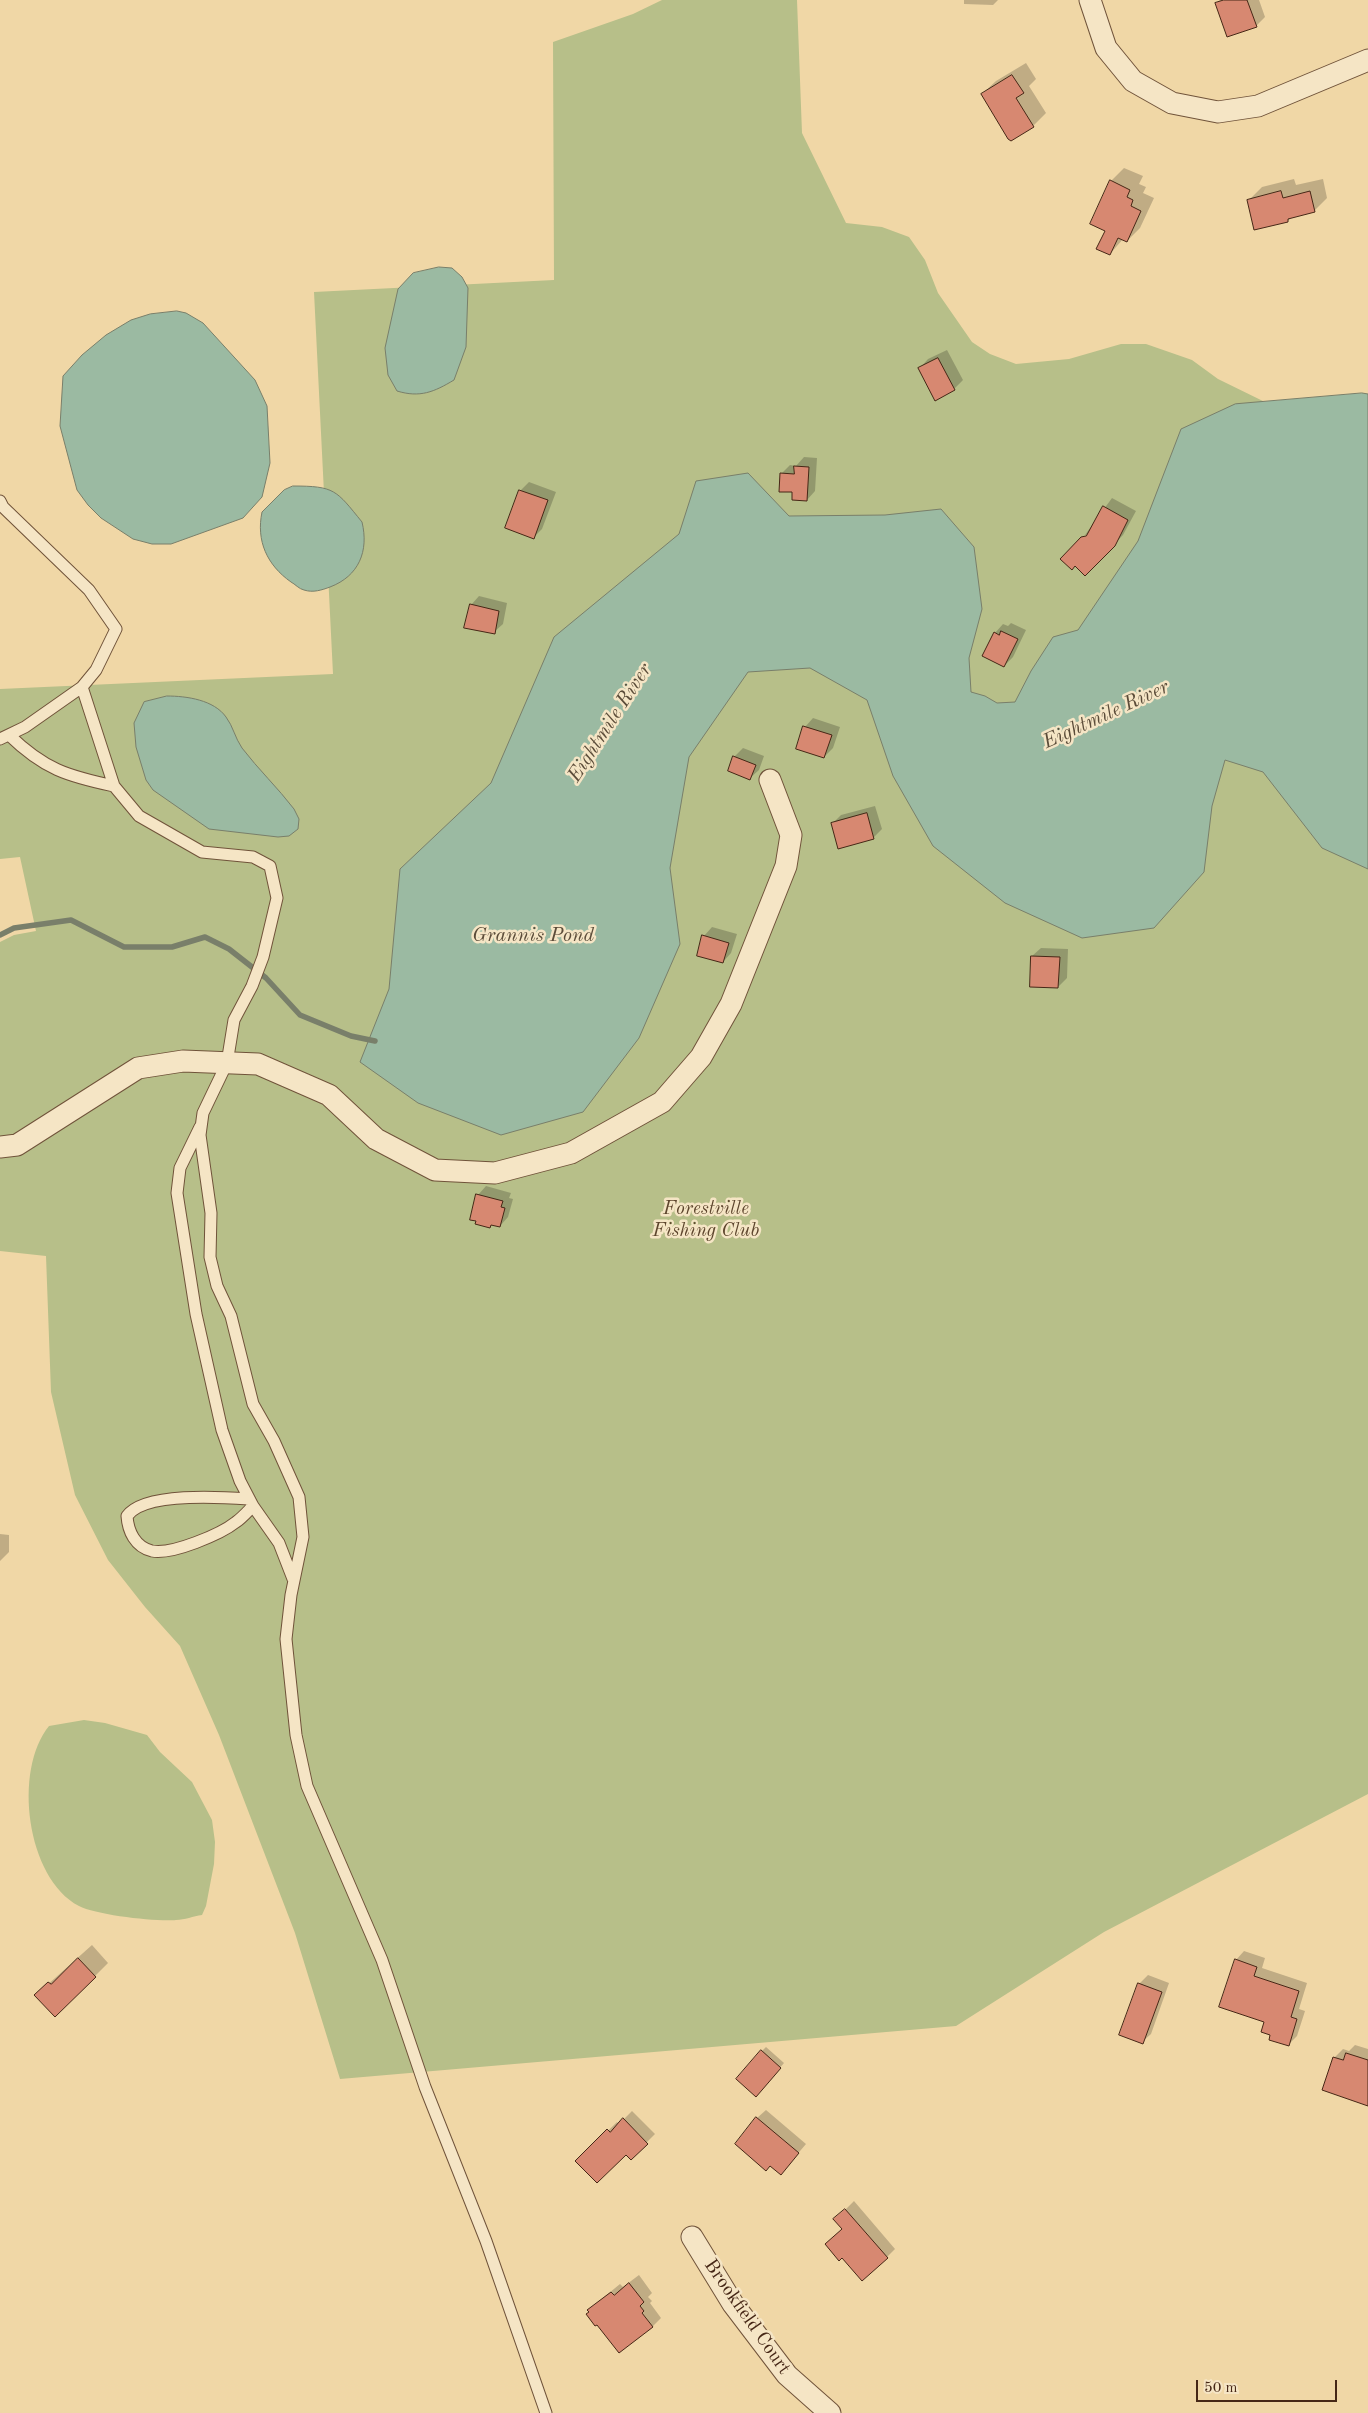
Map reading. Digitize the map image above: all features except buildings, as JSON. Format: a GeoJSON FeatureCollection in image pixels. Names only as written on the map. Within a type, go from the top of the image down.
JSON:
{"type":"FeatureCollection","features":[{"type":"Feature","properties":{"kind":"street"},"geometry":{"type":"LineString","coordinates":[[1090,0],[1106,48],[1133,81],[1172,103],[1218,112],[1258,106],[1368,60]]}},
{"type":"Feature","properties":{"kind":"street"},"geometry":{"type":"LineString","coordinates":[[0,1147],[17,1145],[138,1068],[183,1061],[258,1064],[329,1095],[376,1139],[435,1170],[495,1173],[571,1153],[662,1102],[701,1057],[731,1004],[786,866],[791,835],[770,780]]}},
{"type":"Feature","properties":{"kind":"street","name":"Brookfield Court"},"geometry":{"type":"LineString","coordinates":[[692,2237],[733,2304],[787,2375],[830,2413]]}},
{"type":"Feature","properties":{"kind":"lane"},"geometry":{"type":"LineString","coordinates":[[0,501],[3,507],[89,590],[116,629],[96,670],[82,687],[25,727],[4,737],[29,755],[60,772],[114,786]]}},
{"type":"Feature","properties":{"kind":"lane"},"geometry":{"type":"LineString","coordinates":[[82,687],[114,786],[140,816],[202,852],[253,857],[270,866],[277,898],[263,957],[252,986],[234,1020],[227,1063],[203,1113],[201,1126],[202,1159],[210,1213],[210,1257],[217,1286],[230,1316],[253,1404],[274,1441],[299,1497],[303,1537],[294,1580],[286,1639],[296,1735],[307,1786],[382,1960],[425,2087],[486,2241],[546,2413]]}},
{"type":"Feature","properties":{"kind":"lane"},"geometry":{"type":"LineString","coordinates":[[201,1126],[180,1168],[177,1193],[196,1314],[222,1430],[240,1481],[251,1502],[267,1522],[279,1543],[294,1580]]}},
{"type":"Feature","properties":{"kind":"lane"},"geometry":{"type":"LineString","coordinates":[[208,1497],[251,1502],[237,1522],[215,1536],[182,1548],[153,1551],[138,1543],[128,1530],[126,1516],[132,1509],[159,1501],[208,1497]]}},
{"type":"Feature","properties":{"kind":"green space","name":"Forestville Fishing Club"},"geometry":{"type":"Polygon","coordinates":[[[662,0],[797,0],[802,133],[846,223],[882,227],[909,237],[925,260],[938,293],[972,342],[990,354],[1016,364],[1069,359],[1121,344],[1146,344],[1192,360],[1218,379],[1267,403],[1368,417],[1368,1794],[1104,1932],[956,2026],[340,2079],[295,1933],[219,1735],[180,1646],[145,1607],[108,1560],[75,1495],[51,1392],[46,1256],[0,1251],[0,942],[14,935],[36,931],[20,857],[0,859],[0,689],[333,674],[314,292],[554,280],[553,42],[633,14],[662,0]]]}},
{"type":"Feature","properties":{"kind":"green space"},"geometry":{"type":"Polygon","coordinates":[[[84,1720],[105,1723],[147,1735],[160,1752],[192,1782],[212,1820],[215,1842],[214,1864],[206,1906],[202,1915],[179,1920],[155,1920],[112,1915],[87,1909],[79,1906],[61,1892],[47,1872],[37,1848],[31,1822],[29,1795],[31,1769],[38,1745],[49,1726],[84,1720]]]}},
{"type":"Feature","properties":{"kind":"water"},"geometry":{"type":"Polygon","coordinates":[[[439,267],[452,268],[462,277],[468,288],[466,347],[454,380],[427,393],[413,394],[397,391],[388,375],[385,348],[398,289],[413,273],[439,267]]]}},
{"type":"Feature","properties":{"kind":"water"},"geometry":{"type":"Polygon","coordinates":[[[177,311],[186,313],[203,323],[255,380],[267,406],[270,463],[262,497],[243,518],[171,544],[152,544],[133,539],[101,518],[77,490],[60,426],[63,376],[82,355],[106,335],[131,320],[150,314],[177,311]]]}},
{"type":"Feature","properties":{"kind":"water","name":"Grannis Pond"},"geometry":{"type":"Polygon","coordinates":[[[1368,394],[1368,869],[1322,848],[1263,772],[1225,760],[1212,806],[1204,872],[1154,928],[1082,938],[1005,903],[933,846],[893,776],[867,700],[810,668],[748,672],[689,757],[670,868],[680,944],[639,1038],[583,1112],[501,1135],[418,1103],[360,1062],[389,989],[400,869],[491,783],[554,637],[679,534],[696,481],[748,473],[789,516],[885,515],[941,509],[974,547],[982,609],[969,658],[971,692],[985,696],[997,703],[1015,702],[1031,671],[1053,637],[1078,630],[1138,541],[1181,429],[1235,404],[1368,394]]]}},
{"type":"Feature","properties":{"kind":"water"},"geometry":{"type":"Polygon","coordinates":[[[293,486],[318,487],[334,492],[362,522],[364,533],[363,552],[355,569],[340,582],[321,590],[311,591],[302,589],[291,582],[270,560],[262,542],[262,512],[284,490],[293,486]]]}},
{"type":"Feature","properties":{"kind":"water"},"geometry":{"type":"Polygon","coordinates":[[[167,696],[200,700],[221,711],[242,748],[294,809],[299,819],[298,829],[289,836],[278,837],[209,829],[153,790],[146,780],[136,747],[134,723],[144,702],[167,696]]]}},
{"type":"Feature","properties":{"kind":"waterway","name":"Eightmile River"},"geometry":{"type":"LineString","coordinates":[[0,935],[14,928],[71,920],[124,947],[172,947],[205,937],[229,949],[266,978],[300,1015],[351,1036],[375,1041]]}}]}
